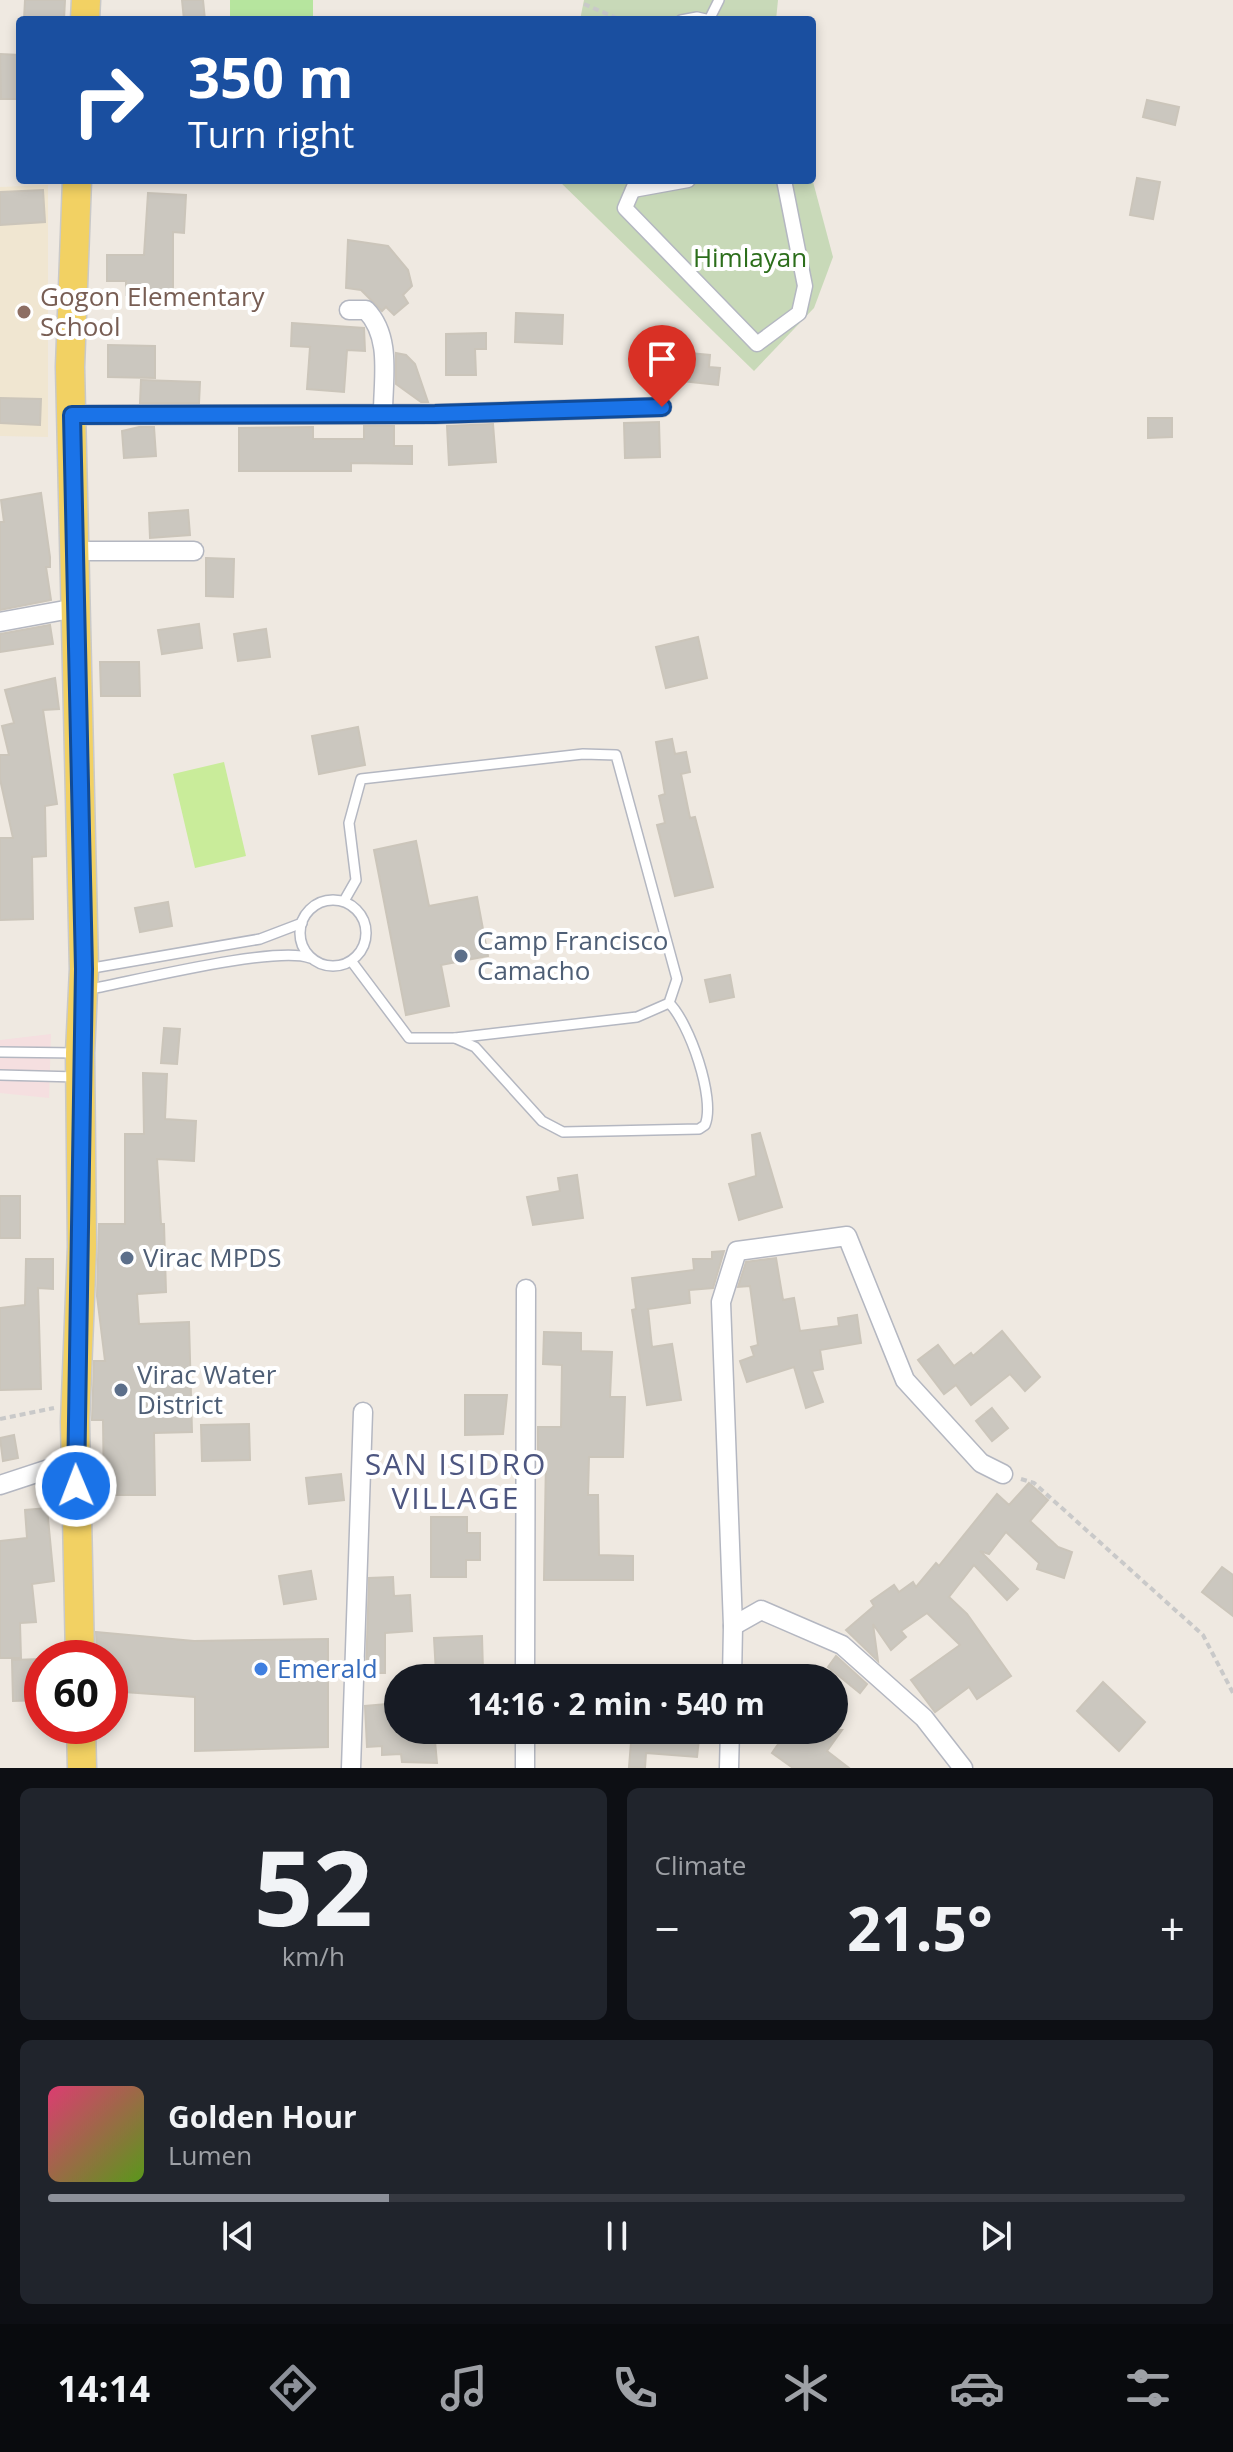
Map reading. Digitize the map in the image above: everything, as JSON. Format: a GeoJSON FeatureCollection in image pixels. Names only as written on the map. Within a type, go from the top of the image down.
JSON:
{"type":"FeatureCollection","features":[{"type":"Feature","properties":{"kind":"main road"},"geometry":{"type":"LineString","coordinates":[[77,184],[72,415],[83,980],[82,1247],[76,1404],[80,1640]]}},
{"type":"Feature","properties":{"kind":"main road"},"geometry":{"type":"LineString","coordinates":[[81,1744],[82,1768]]}},
{"type":"Feature","properties":{"kind":"street"},"geometry":{"type":"LineString","coordinates":[[635,185],[625,208],[757,344],[799,313],[805,286],[785,184]]}},
{"type":"Feature","properties":{"kind":"street"},"geometry":{"type":"LineString","coordinates":[[349,310],[366,310],[376,321],[382,337],[383,413]]}},
{"type":"Feature","properties":{"kind":"street"},"geometry":{"type":"LineString","coordinates":[[72,415],[662,407]]}},
{"type":"Feature","properties":{"kind":"street"},"geometry":{"type":"LineString","coordinates":[[74,551],[194,551]]}},
{"type":"Feature","properties":{"kind":"street"},"geometry":{"type":"LineString","coordinates":[[0,622],[76,608]]}},
{"type":"Feature","properties":{"kind":"street"},"geometry":{"type":"LineString","coordinates":[[732,1664],[721,1302],[737,1251],[847,1236],[905,1380],[981,1463],[1003,1474]]}},
{"type":"Feature","properties":{"kind":"street"},"geometry":{"type":"LineString","coordinates":[[525,1664],[526,1289]]}},
{"type":"Feature","properties":{"kind":"street"},"geometry":{"type":"LineString","coordinates":[[351,1768],[363,1412]]}},
{"type":"Feature","properties":{"kind":"street"},"geometry":{"type":"LineString","coordinates":[[0,1485],[76,1460]]}},
{"type":"Feature","properties":{"kind":"street"},"geometry":{"type":"LineString","coordinates":[[733,1626],[761,1610],[842,1645],[924,1718],[963,1768]]}},
{"type":"Feature","properties":{"kind":"street"},"geometry":{"type":"LineString","coordinates":[[525,1744],[525,1768]]}},
{"type":"Feature","properties":{"kind":"street"},"geometry":{"type":"LineString","coordinates":[[729,1768],[730,1744]]}},
{"type":"Feature","properties":{"kind":"lane"},"geometry":{"type":"LineString","coordinates":[[344,901],[356,880],[349,823],[361,779],[583,754],[616,755],[677,979],[669,1003],[637,1017],[455,1038],[409,1038],[352,962]]}},
{"type":"Feature","properties":{"kind":"lane"},"geometry":{"type":"LineString","coordinates":[[83,980],[260,939],[302,923],[315,905],[329,900],[344,901],[357,909],[365,921],[367,937],[362,951],[352,962],[338,967],[323,966],[310,958],[302,945],[302,923]]}},
{"type":"Feature","properties":{"kind":"lane"},"geometry":{"type":"LineString","coordinates":[[83,980],[273,956],[310,958]]}},
{"type":"Feature","properties":{"kind":"lane"},"geometry":{"type":"LineString","coordinates":[[455,1038],[475,1047],[542,1121],[563,1132],[699,1129],[705,1125],[708,1113],[697,1056],[681,1015],[669,1003]]}},
{"type":"Feature","properties":{"kind":"lane"},"geometry":{"type":"LineString","coordinates":[[0,1052],[81,1065]]}},
{"type":"Feature","properties":{"kind":"lane"},"geometry":{"type":"LineString","coordinates":[[0,1075],[81,1065]]}},
{"type":"Feature","properties":{"kind":"path"},"geometry":{"type":"LineString","coordinates":[[584,4],[612,16]]}},
{"type":"Feature","properties":{"kind":"path"},"geometry":{"type":"LineString","coordinates":[[0,1419],[76,1404]]}},
{"type":"Feature","properties":{"kind":"path"},"geometry":{"type":"LineString","coordinates":[[1003,1474],[1034,1483],[1203,1635],[1233,1693]]}},
{"type":"Feature","properties":{"kind":"shaded area","name":"Gogon Elementary School"},"geometry":{"type":"Polygon","coordinates":[[[48,185],[48,437],[0,436],[0,187],[48,185]]]}},
{"type":"Feature","properties":{"kind":"shaded area"},"geometry":{"type":"Polygon","coordinates":[[[51,1034],[49,1098],[0,1093],[0,1040],[51,1034]]]}},
{"type":"Feature","properties":{"kind":"green space"},"geometry":{"type":"Polygon","coordinates":[[[230,0],[313,0],[313,16],[230,16],[230,0]]]}},
{"type":"Feature","properties":{"kind":"green space"},"geometry":{"type":"Polygon","coordinates":[[[584,0],[778,0],[776,16],[581,16],[584,0]]]}},
{"type":"Feature","properties":{"kind":"green space","name":"Himlayan"},"geometry":{"type":"Polygon","coordinates":[[[562,184],[814,184],[833,257],[814,308],[754,371],[562,184]]]}},
{"type":"Feature","properties":{"kind":"green space"},"geometry":{"type":"Polygon","coordinates":[[[224,762],[246,856],[195,868],[173,774],[224,762]]]}},
{"type":"Feature","properties":{"kind":"building"},"geometry":{"type":"Polygon","coordinates":[[[25,0],[65,0],[64,16],[24,16],[25,0]]]}},
{"type":"Feature","properties":{"kind":"building"},"geometry":{"type":"Polygon","coordinates":[[[182,0],[203,0],[205,16],[184,16],[182,0]]]}},
{"type":"Feature","properties":{"kind":"building"},"geometry":{"type":"Polygon","coordinates":[[[0,54],[16,55],[16,99],[1,99],[0,54]]]}},
{"type":"Feature","properties":{"kind":"building"},"geometry":{"type":"Polygon","coordinates":[[[1147,100],[1179,107],[1175,125],[1143,117],[1147,100]]]}},
{"type":"Feature","properties":{"kind":"building"},"geometry":{"type":"Polygon","coordinates":[[[1137,178],[1160,182],[1153,219],[1130,215],[1137,178]]]}},
{"type":"Feature","properties":{"kind":"building"},"geometry":{"type":"Polygon","coordinates":[[[43,190],[45,222],[0,225],[0,192],[43,190]]]}},
{"type":"Feature","properties":{"kind":"building"},"geometry":{"type":"Polygon","coordinates":[[[148,193],[186,195],[184,233],[173,232],[173,295],[126,295],[126,281],[107,281],[107,255],[144,255],[148,193]]]}},
{"type":"Feature","properties":{"kind":"building"},"geometry":{"type":"Polygon","coordinates":[[[348,240],[388,246],[408,270],[412,286],[403,295],[408,303],[394,315],[386,307],[382,311],[361,290],[346,288],[348,240]]]}},
{"type":"Feature","properties":{"kind":"building"},"geometry":{"type":"Polygon","coordinates":[[[516,313],[563,315],[562,344],[515,342],[516,313]]]}},
{"type":"Feature","properties":{"kind":"building"},"geometry":{"type":"Polygon","coordinates":[[[292,323],[364,328],[365,351],[347,350],[344,392],[307,389],[310,347],[291,346],[292,323]]]}},
{"type":"Feature","properties":{"kind":"building"},"geometry":{"type":"Polygon","coordinates":[[[486,333],[486,349],[475,349],[476,375],[446,375],[446,334],[486,333]]]}},
{"type":"Feature","properties":{"kind":"building"},"geometry":{"type":"Polygon","coordinates":[[[108,345],[155,346],[155,378],[108,377],[108,345]]]}},
{"type":"Feature","properties":{"kind":"building"},"geometry":{"type":"Polygon","coordinates":[[[657,350],[710,355],[709,367],[720,368],[718,385],[654,378],[657,350]]]}},
{"type":"Feature","properties":{"kind":"building"},"geometry":{"type":"Polygon","coordinates":[[[396,353],[406,355],[415,364],[428,402],[421,402],[396,384],[396,353]]]}},
{"type":"Feature","properties":{"kind":"building"},"geometry":{"type":"Polygon","coordinates":[[[141,380],[200,382],[199,403],[140,403],[141,380]]]}},
{"type":"Feature","properties":{"kind":"building"},"geometry":{"type":"Polygon","coordinates":[[[0,398],[41,399],[40,425],[0,423],[0,398]]]}},
{"type":"Feature","properties":{"kind":"building"},"geometry":{"type":"Polygon","coordinates":[[[1148,418],[1172,418],[1172,437],[1148,438],[1148,418]]]}},
{"type":"Feature","properties":{"kind":"building"},"geometry":{"type":"Polygon","coordinates":[[[659,422],[660,457],[625,458],[624,423],[659,422]]]}},
{"type":"Feature","properties":{"kind":"building"},"geometry":{"type":"Polygon","coordinates":[[[493,424],[496,462],[449,465],[447,426],[493,424]]]}},
{"type":"Feature","properties":{"kind":"building"},"geometry":{"type":"Polygon","coordinates":[[[364,426],[394,426],[394,446],[412,446],[412,464],[351,463],[351,471],[239,471],[239,428],[313,427],[313,439],[364,439],[364,426]]]}},
{"type":"Feature","properties":{"kind":"building"},"geometry":{"type":"Polygon","coordinates":[[[154,427],[156,456],[124,458],[122,431],[154,427]]]}},
{"type":"Feature","properties":{"kind":"building"},"geometry":{"type":"Polygon","coordinates":[[[41,493],[50,557],[50,567],[46,567],[51,600],[0,610],[0,522],[4,522],[1,500],[41,493]]]}},
{"type":"Feature","properties":{"kind":"building"},"geometry":{"type":"Polygon","coordinates":[[[188,510],[190,535],[150,538],[149,513],[188,510]]]}},
{"type":"Feature","properties":{"kind":"building"},"geometry":{"type":"Polygon","coordinates":[[[206,558],[234,559],[233,597],[206,596],[206,558]]]}},
{"type":"Feature","properties":{"kind":"building"},"geometry":{"type":"Polygon","coordinates":[[[199,624],[202,648],[162,654],[158,630],[199,624]]]}},
{"type":"Feature","properties":{"kind":"building"},"geometry":{"type":"Polygon","coordinates":[[[50,625],[53,644],[0,652],[0,634],[50,625]]]}},
{"type":"Feature","properties":{"kind":"building"},"geometry":{"type":"Polygon","coordinates":[[[266,629],[270,657],[238,661],[234,634],[266,629]]]}},
{"type":"Feature","properties":{"kind":"building"},"geometry":{"type":"Polygon","coordinates":[[[698,637],[707,678],[666,688],[656,647],[698,637]]]}},
{"type":"Feature","properties":{"kind":"building"},"geometry":{"type":"Polygon","coordinates":[[[100,662],[139,662],[140,696],[101,696],[100,662]]]}},
{"type":"Feature","properties":{"kind":"building"},"geometry":{"type":"Polygon","coordinates":[[[55,678],[59,709],[43,710],[57,804],[45,806],[46,856],[32,857],[33,919],[0,920],[0,838],[13,838],[0,779],[0,755],[9,755],[2,726],[14,723],[5,690],[55,678]]]}},
{"type":"Feature","properties":{"kind":"building"},"geometry":{"type":"Polygon","coordinates":[[[358,727],[365,765],[319,774],[312,736],[358,727]]]}},
{"type":"Feature","properties":{"kind":"building"},"geometry":{"type":"Polygon","coordinates":[[[672,739],[675,754],[686,752],[690,772],[681,774],[690,818],[695,817],[713,887],[675,896],[657,825],[665,823],[659,796],[665,794],[656,742],[672,739]]]}},
{"type":"Feature","properties":{"kind":"building"},"geometry":{"type":"Polygon","coordinates":[[[416,841],[429,906],[477,897],[488,956],[441,965],[449,1006],[406,1015],[374,850],[416,841]]]}},
{"type":"Feature","properties":{"kind":"building"},"geometry":{"type":"Polygon","coordinates":[[[168,902],[172,926],[140,932],[135,908],[168,902]]]}},
{"type":"Feature","properties":{"kind":"building"},"geometry":{"type":"Polygon","coordinates":[[[730,975],[734,997],[710,1002],[705,980],[730,975]]]}},
{"type":"Feature","properties":{"kind":"building"},"geometry":{"type":"Polygon","coordinates":[[[164,1028],[180,1029],[177,1064],[161,1063],[164,1028]]]}},
{"type":"Feature","properties":{"kind":"building"},"geometry":{"type":"Polygon","coordinates":[[[143,1073],[167,1074],[165,1119],[196,1121],[194,1161],[157,1159],[161,1224],[164,1224],[166,1292],[137,1294],[139,1324],[189,1322],[192,1432],[154,1433],[155,1495],[104,1495],[103,1420],[92,1420],[94,1361],[105,1361],[97,1296],[99,1224],[125,1224],[125,1134],[144,1134],[143,1073]]]}},
{"type":"Feature","properties":{"kind":"building"},"geometry":{"type":"Polygon","coordinates":[[[760,1133],[782,1207],[739,1220],[729,1184],[756,1176],[752,1135],[760,1133]]]}},
{"type":"Feature","properties":{"kind":"building"},"geometry":{"type":"Polygon","coordinates":[[[577,1175],[583,1218],[533,1225],[527,1197],[560,1191],[558,1178],[577,1175]]]}},
{"type":"Feature","properties":{"kind":"building"},"geometry":{"type":"Polygon","coordinates":[[[0,1196],[20,1196],[20,1238],[0,1238],[0,1196]]]}},
{"type":"Feature","properties":{"kind":"building"},"geometry":{"type":"Polygon","coordinates":[[[724,1251],[713,1288],[689,1290],[690,1303],[648,1309],[652,1347],[672,1344],[681,1400],[647,1405],[632,1310],[636,1309],[632,1278],[694,1270],[693,1259],[712,1259],[712,1252],[724,1251]]]}},
{"type":"Feature","properties":{"kind":"building"},"geometry":{"type":"Polygon","coordinates":[[[776,1258],[783,1300],[794,1298],[800,1331],[839,1326],[838,1318],[857,1315],[861,1343],[820,1350],[823,1369],[812,1371],[823,1402],[806,1408],[794,1367],[747,1382],[740,1361],[754,1356],[751,1347],[758,1345],[750,1286],[738,1287],[746,1262],[776,1258]]]}},
{"type":"Feature","properties":{"kind":"building"},"geometry":{"type":"Polygon","coordinates":[[[26,1259],[53,1259],[53,1289],[38,1288],[41,1389],[0,1390],[0,1308],[25,1305],[26,1259]]]}},
{"type":"Feature","properties":{"kind":"building"},"geometry":{"type":"Polygon","coordinates":[[[1002,1331],[1040,1377],[1025,1391],[1010,1374],[971,1405],[956,1385],[944,1394],[918,1360],[938,1345],[954,1366],[971,1353],[973,1356],[1002,1331]]]}},
{"type":"Feature","properties":{"kind":"building"},"geometry":{"type":"Polygon","coordinates":[[[544,1332],[581,1333],[581,1351],[612,1352],[610,1397],[625,1397],[623,1457],[589,1457],[588,1495],[598,1495],[599,1555],[633,1556],[633,1580],[544,1580],[546,1457],[538,1457],[538,1427],[561,1427],[562,1365],[543,1364],[544,1332]]]}},
{"type":"Feature","properties":{"kind":"building"},"geometry":{"type":"Polygon","coordinates":[[[465,1395],[507,1395],[503,1434],[465,1435],[465,1395]]]}},
{"type":"Feature","properties":{"kind":"building"},"geometry":{"type":"Polygon","coordinates":[[[992,1408],[1008,1428],[992,1441],[976,1421],[992,1408]]]}},
{"type":"Feature","properties":{"kind":"building"},"geometry":{"type":"Polygon","coordinates":[[[249,1424],[250,1460],[202,1461],[201,1425],[249,1424]]]}},
{"type":"Feature","properties":{"kind":"building"},"geometry":{"type":"Polygon","coordinates":[[[14,1435],[18,1458],[3,1461],[0,1438],[14,1435]]]}},
{"type":"Feature","properties":{"kind":"building"},"geometry":{"type":"Polygon","coordinates":[[[341,1474],[344,1500],[309,1504],[306,1478],[341,1474]]]}},
{"type":"Feature","properties":{"kind":"building"},"geometry":{"type":"Polygon","coordinates":[[[1029,1483],[1048,1500],[1030,1521],[1058,1547],[1072,1552],[1064,1578],[1037,1569],[1039,1563],[1006,1532],[989,1554],[980,1551],[1018,1589],[1007,1600],[974,1565],[949,1597],[967,1614],[1011,1676],[977,1699],[969,1687],[935,1712],[911,1680],[960,1645],[927,1613],[901,1631],[906,1637],[891,1650],[873,1624],[878,1661],[846,1630],[874,1606],[871,1601],[894,1585],[899,1592],[913,1582],[916,1587],[936,1563],[939,1566],[997,1494],[1009,1505],[1029,1483]]]}},
{"type":"Feature","properties":{"kind":"building"},"geometry":{"type":"Polygon","coordinates":[[[47,1508],[54,1581],[32,1584],[36,1622],[20,1623],[21,1658],[0,1658],[0,1541],[27,1538],[25,1510],[47,1508]]]}},
{"type":"Feature","properties":{"kind":"building"},"geometry":{"type":"Polygon","coordinates":[[[431,1517],[467,1517],[467,1533],[480,1533],[480,1560],[466,1560],[466,1577],[431,1577],[431,1517]]]}},
{"type":"Feature","properties":{"kind":"building"},"geometry":{"type":"Polygon","coordinates":[[[1222,1567],[1233,1575],[1233,1616],[1202,1592],[1222,1567]]]}},
{"type":"Feature","properties":{"kind":"building"},"geometry":{"type":"Polygon","coordinates":[[[311,1571],[316,1599],[284,1604],[279,1576],[311,1571]]]}},
{"type":"Feature","properties":{"kind":"building"},"geometry":{"type":"Polygon","coordinates":[[[393,1577],[394,1596],[410,1595],[412,1631],[385,1633],[384,1673],[366,1673],[369,1578],[393,1577]]]}},
{"type":"Feature","properties":{"kind":"building","name":"Emerald"},"geometry":{"type":"Polygon","coordinates":[[[96,1632],[194,1641],[328,1639],[328,1747],[195,1751],[195,1697],[128,1692],[128,1640],[96,1640],[96,1632]]]}},
{"type":"Feature","properties":{"kind":"building"},"geometry":{"type":"Polygon","coordinates":[[[482,1636],[483,1664],[435,1664],[434,1638],[482,1636]]]}},
{"type":"Feature","properties":{"kind":"building"},"geometry":{"type":"Polygon","coordinates":[[[836,1656],[845,1664],[830,1664],[836,1656]]]}},
{"type":"Feature","properties":{"kind":"building"},"geometry":{"type":"Polygon","coordinates":[[[12,1660],[24,1660],[24,1701],[13,1701],[12,1660]]]}},
{"type":"Feature","properties":{"kind":"building"},"geometry":{"type":"Polygon","coordinates":[[[848,1667],[867,1684],[860,1693],[848,1683],[848,1667]]]}},
{"type":"Feature","properties":{"kind":"building"},"geometry":{"type":"Polygon","coordinates":[[[1103,1682],[1145,1722],[1119,1751],[1077,1711],[1103,1682]]]}},
{"type":"Feature","properties":{"kind":"building"},"geometry":{"type":"Polygon","coordinates":[[[384,1704],[384,1744],[435,1744],[437,1763],[402,1762],[401,1754],[382,1755],[382,1746],[367,1747],[365,1706],[384,1704]]]}},
{"type":"Feature","properties":{"kind":"building"},"geometry":{"type":"Polygon","coordinates":[[[631,1744],[698,1744],[697,1757],[646,1753],[645,1768],[629,1767],[631,1744]]]}},
{"type":"Feature","properties":{"kind":"building"},"geometry":{"type":"Polygon","coordinates":[[[778,1744],[832,1744],[827,1751],[849,1768],[793,1768],[772,1753],[778,1744]]]}},
{"type":"Feature","properties":{"kind":"place","name":"Gogon Elementary School"},"geometry":{"type":"Point","coordinates":[24,312]}},
{"type":"Feature","properties":{"kind":"place","name":"Camp Francisco Camacho"},"geometry":{"type":"Point","coordinates":[461,956]}},
{"type":"Feature","properties":{"kind":"place","name":"Virac MPDS"},"geometry":{"type":"Point","coordinates":[127,1258]}},
{"type":"Feature","properties":{"kind":"place","name":"Virac Water District"},"geometry":{"type":"Point","coordinates":[121,1390]}},
{"type":"Feature","properties":{"kind":"place","name":"Emerald"},"geometry":{"type":"Point","coordinates":[261,1669]}},
{"type":"Feature","properties":{"kind":"district","name":"SAN ISIDRO VILLAGE"},"geometry":{"type":"Point","coordinates":[456,1482]}},
{"type":"Feature","properties":{"kind":"route"},"geometry":{"type":"LineString","coordinates":[[76,1486],[75,1422],[82,1247],[80,1053],[84,969],[72,415],[229,417],[662,407]]}}]}
